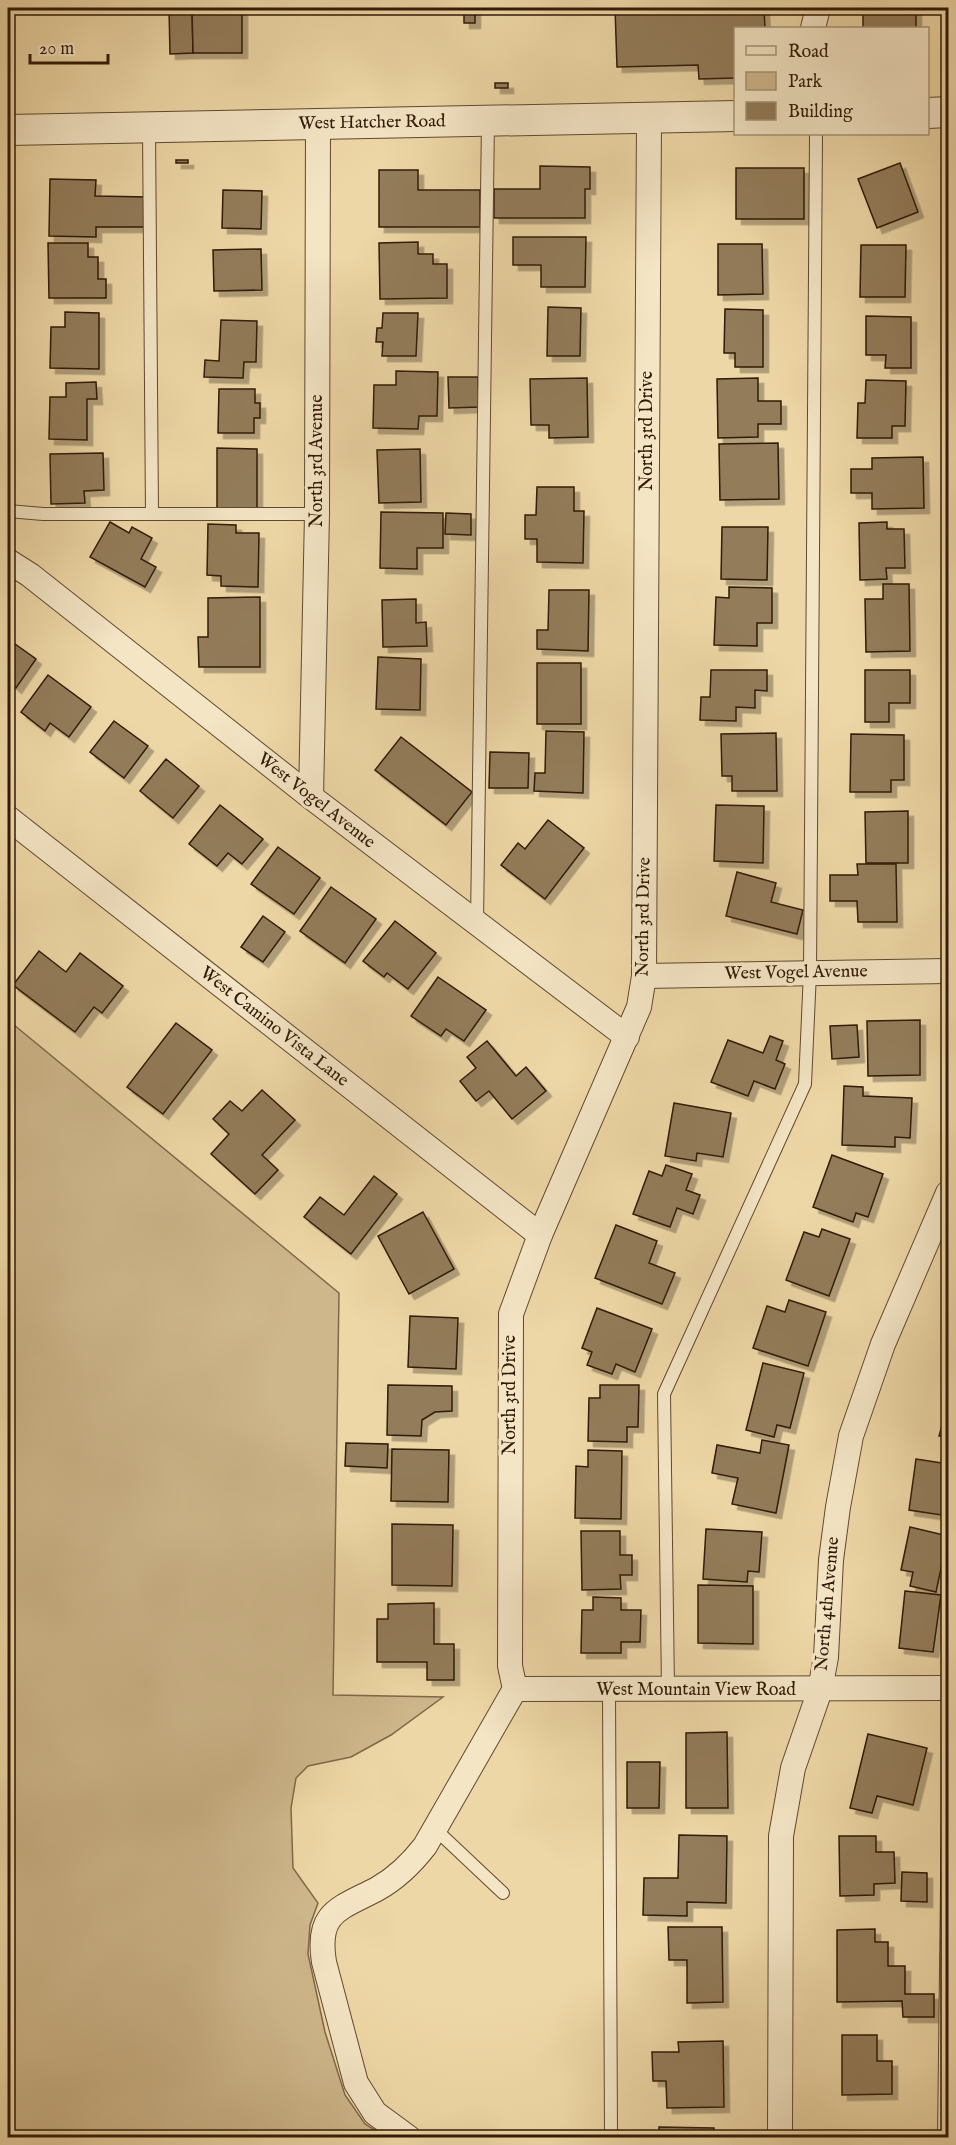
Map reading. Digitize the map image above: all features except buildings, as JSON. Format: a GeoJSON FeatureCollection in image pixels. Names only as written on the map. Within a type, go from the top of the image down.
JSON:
{"type":"FeatureCollection","features":[{"type":"Feature","properties":{"kind":"street"},"geometry":{"type":"LineString","coordinates":[[813,27],[818,8]]}},
{"type":"Feature","properties":{"kind":"street"},"geometry":{"type":"LineString","coordinates":[[929,113],[948,112]]}},
{"type":"Feature","properties":{"kind":"street","name":"West Hatcher Road"},"geometry":{"type":"LineString","coordinates":[[8,130],[734,116]]}},
{"type":"Feature","properties":{"kind":"street","name":"North 3rd Drive"},"geometry":{"type":"LineString","coordinates":[[515,1689],[510,1654],[511,1314],[540,1235],[639,1007],[644,976],[649,118]]}},
{"type":"Feature","properties":{"kind":"street","name":"North 3rd Avenue"},"geometry":{"type":"LineString","coordinates":[[311,798],[317,514],[318,124]]}},
{"type":"Feature","properties":{"kind":"street","name":"West Vogel Avenue"},"geometry":{"type":"LineString","coordinates":[[8,561],[30,575],[311,798],[627,1037]]}},
{"type":"Feature","properties":{"kind":"street","name":"West Camino Vista Lane"},"geometry":{"type":"LineString","coordinates":[[8,818],[540,1235]]}},
{"type":"Feature","properties":{"kind":"street","name":"West Vogel Avenue"},"geometry":{"type":"LineString","coordinates":[[644,976],[948,971]]}},
{"type":"Feature","properties":{"kind":"street","name":"North 4th Avenue"},"geometry":{"type":"LineString","coordinates":[[780,2138],[781,1836],[793,1768],[820,1690],[826,1657],[831,1560],[851,1436],[883,1344],[948,1193]]}},
{"type":"Feature","properties":{"kind":"street","name":"West Mountain View Road"},"geometry":{"type":"LineString","coordinates":[[515,1689],[948,1688]]}},
{"type":"Feature","properties":{"kind":"street"},"geometry":{"type":"LineString","coordinates":[[409,2138],[375,2112],[356,2083],[346,2051],[322,1946],[325,1924],[329,1916],[351,1900],[378,1889],[407,1869],[434,1828],[515,1689]]}},
{"type":"Feature","properties":{"kind":"lane"},"geometry":{"type":"LineString","coordinates":[[477,924],[488,121]]}},
{"type":"Feature","properties":{"kind":"lane"},"geometry":{"type":"LineString","coordinates":[[149,127],[152,514]]}},
{"type":"Feature","properties":{"kind":"lane"},"geometry":{"type":"LineString","coordinates":[[668,1689],[664,1394],[805,1083],[810,972],[816,135]]}},
{"type":"Feature","properties":{"kind":"lane"},"geometry":{"type":"LineString","coordinates":[[8,511],[317,514]]}},
{"type":"Feature","properties":{"kind":"lane"},"geometry":{"type":"LineString","coordinates":[[609,1689],[611,2138]]}},
{"type":"Feature","properties":{"kind":"lane"},"geometry":{"type":"LineString","coordinates":[[944,2138],[948,1805]]}},
{"type":"Feature","properties":{"kind":"lane"},"geometry":{"type":"LineString","coordinates":[[434,1828],[503,1893]]}},
{"type":"Feature","properties":{"kind":"green space"},"geometry":{"type":"Polygon","coordinates":[[[8,1020],[339,1293],[333,1695],[443,1697],[391,1735],[351,1757],[308,1766],[296,1778],[291,1808],[293,1868],[318,1903],[310,1925],[308,1954],[325,2032],[345,2095],[365,2124],[386,2137],[8,2137],[8,1020]]]}}]}
